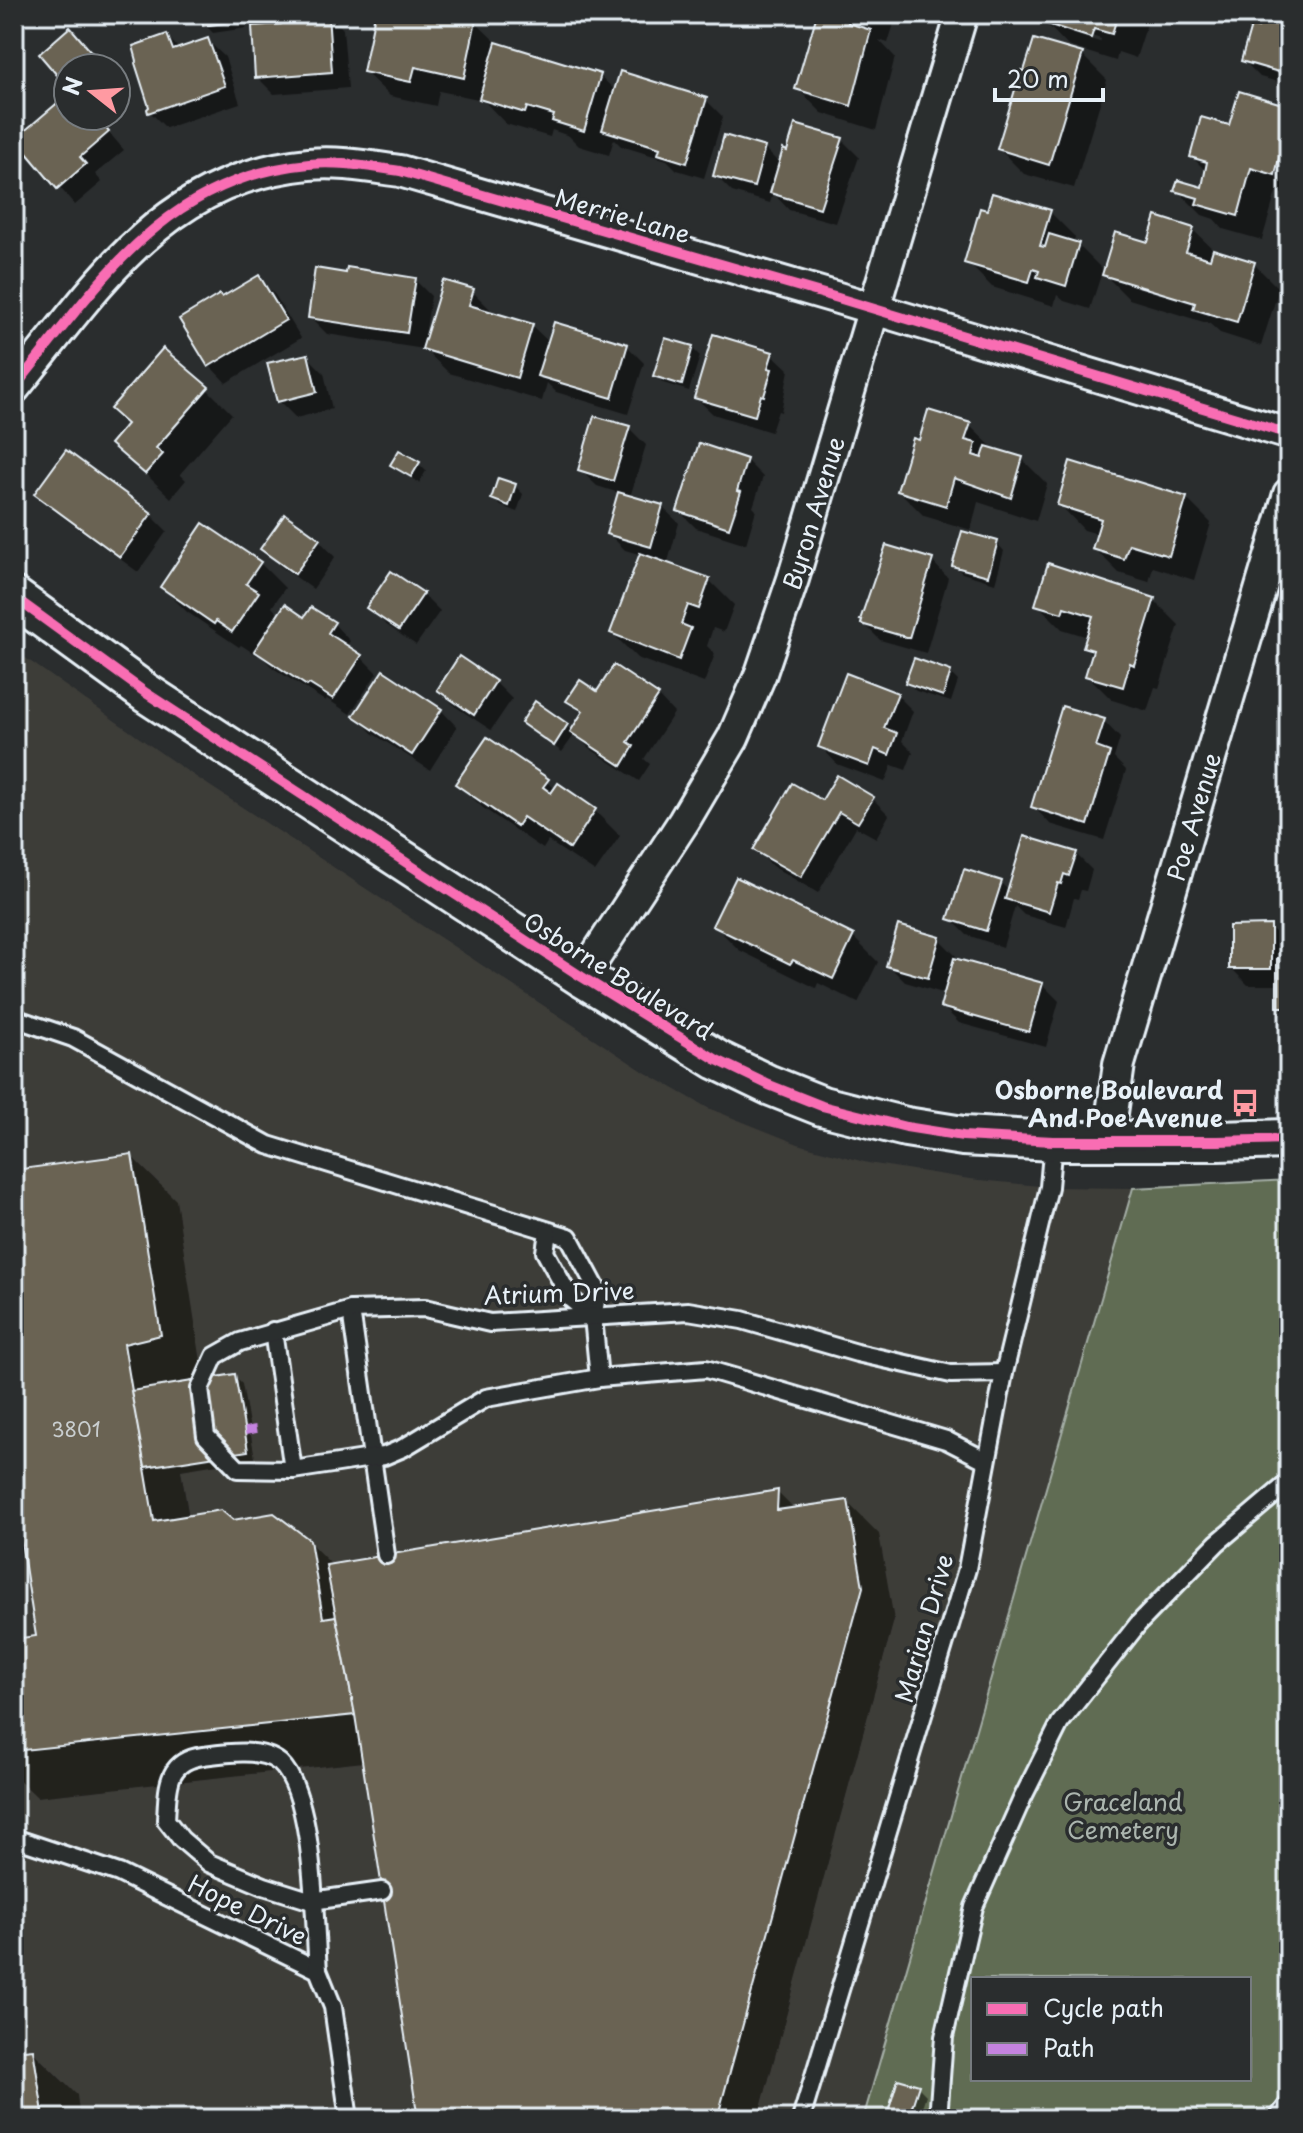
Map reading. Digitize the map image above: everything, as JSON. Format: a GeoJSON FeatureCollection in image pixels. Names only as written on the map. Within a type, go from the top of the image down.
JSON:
{"type":"FeatureCollection","features":[{"type":"Feature","properties":{"kind":"street","name":"Byron Avenue"},"geometry":{"type":"LineString","coordinates":[[582,977],[684,821],[733,738],[761,673],[793,579],[962,14]]}},
{"type":"Feature","properties":{"kind":"street","name":"Merrie Lane"},"geometry":{"type":"LineString","coordinates":[[14,388],[127,252],[150,230],[215,188],[262,172],[311,164],[345,164],[400,171],[1289,434]]}},
{"type":"Feature","properties":{"kind":"street","name":"Poe Avenue"},"geometry":{"type":"LineString","coordinates":[[1108,1141],[1119,1064],[1289,494]]}},
{"type":"Feature","properties":{"kind":"street","name":"Osborne Boulevard"},"geometry":{"type":"LineString","coordinates":[[14,597],[146,693],[582,977],[717,1060],[769,1085],[822,1106],[906,1127],[963,1136],[1053,1141],[1289,1139]]}},
{"type":"Feature","properties":{"kind":"lane"},"geometry":{"type":"LineString","coordinates":[[14,1018],[73,1038],[268,1145],[569,1237],[598,1291],[593,1317],[599,1378]]}},
{"type":"Feature","properties":{"kind":"lane","name":"Marian Drive"},"geometry":{"type":"LineString","coordinates":[[801,2119],[967,1569],[1004,1373],[1049,1187],[1053,1141]]}},
{"type":"Feature","properties":{"kind":"lane"},"geometry":{"type":"LineString","coordinates":[[548,1232],[545,1252],[571,1299],[593,1317]]}},
{"type":"Feature","properties":{"kind":"lane","name":"Atrium Drive"},"geometry":{"type":"LineString","coordinates":[[987,1461],[946,1440],[706,1369],[599,1378],[486,1398],[403,1448],[371,1458],[293,1470],[238,1469],[206,1436],[200,1389],[215,1356],[240,1342],[351,1310],[425,1308],[490,1323],[688,1311],[742,1320],[857,1353],[951,1374],[1004,1373]]}},
{"type":"Feature","properties":{"kind":"lane"},"geometry":{"type":"LineString","coordinates":[[351,1310],[386,1555]]}},
{"type":"Feature","properties":{"kind":"lane"},"geometry":{"type":"LineString","coordinates":[[273,1331],[293,1470]]}},
{"type":"Feature","properties":{"kind":"lane"},"geometry":{"type":"LineString","coordinates":[[938,2119],[944,2037],[974,1907],[1060,1723],[1138,1624],[1217,1543],[1289,1482]]}},
{"type":"Feature","properties":{"kind":"lane"},"geometry":{"type":"LineString","coordinates":[[318,1970],[312,1901],[309,1844],[296,1787],[279,1762],[258,1753],[188,1758],[178,1764],[168,1786],[166,1820],[181,1839],[209,1863],[264,1886],[312,1901],[382,1891]]}},
{"type":"Feature","properties":{"kind":"lane","name":"Hope Drive"},"geometry":{"type":"LineString","coordinates":[[14,1838],[119,1873],[318,1970],[333,2007],[349,2119]]}},
{"type":"Feature","properties":{"kind":"lane"},"geometry":{"type":"LineString","coordinates":[[1277,2119],[1289,2103]]}},
{"type":"Feature","properties":{"kind":"shaded area"},"geometry":{"type":"Polygon","coordinates":[[[14,650],[181,767],[646,1073],[708,1108],[798,1144],[868,1163],[970,1179],[1049,1187],[1133,1188],[863,2119],[14,2119],[14,650]]]}},
{"type":"Feature","properties":{"kind":"green space","name":"Graceland Cemetery"},"geometry":{"type":"Polygon","coordinates":[[[1289,1180],[1289,2119],[863,2119],[1133,1188],[1289,1180]]]}},
{"type":"Feature","properties":{"kind":"building"},"geometry":{"type":"Polygon","coordinates":[[[201,14],[239,14],[240,21],[203,26],[201,14]]]}},
{"type":"Feature","properties":{"kind":"building"},"geometry":{"type":"Polygon","coordinates":[[[280,14],[328,14],[332,72],[255,78],[252,26],[281,24],[280,14]]]}},
{"type":"Feature","properties":{"kind":"building"},"geometry":{"type":"Polygon","coordinates":[[[375,14],[420,17],[421,14],[448,14],[476,20],[464,78],[415,67],[411,82],[363,72],[375,14]]]}},
{"type":"Feature","properties":{"kind":"building"},"geometry":{"type":"Polygon","coordinates":[[[817,14],[865,14],[863,19],[850,16],[848,23],[871,30],[851,106],[795,89],[817,14]]]}},
{"type":"Feature","properties":{"kind":"building"},"geometry":{"type":"Polygon","coordinates":[[[1044,14],[1118,14],[1112,34],[1094,29],[1091,38],[1041,22],[1044,14]]]}},
{"type":"Feature","properties":{"kind":"building"},"geometry":{"type":"Polygon","coordinates":[[[1263,14],[1289,14],[1289,75],[1241,61],[1251,26],[1258,28],[1263,14]]]}},
{"type":"Feature","properties":{"kind":"building"},"geometry":{"type":"Polygon","coordinates":[[[70,27],[91,52],[52,52],[52,69],[39,54],[70,27]]]}},
{"type":"Feature","properties":{"kind":"building"},"geometry":{"type":"Polygon","coordinates":[[[167,34],[173,50],[208,38],[225,86],[148,113],[133,46],[167,34]]]}},
{"type":"Feature","properties":{"kind":"building"},"geometry":{"type":"Polygon","coordinates":[[[1034,39],[1083,53],[1049,165],[997,149],[1021,70],[1024,71],[1034,39]]]}},
{"type":"Feature","properties":{"kind":"building"},"geometry":{"type":"Polygon","coordinates":[[[496,42],[601,74],[584,131],[552,121],[554,115],[527,107],[525,113],[479,99],[496,42]]]}},
{"type":"Feature","properties":{"kind":"building"},"geometry":{"type":"Polygon","coordinates":[[[620,71],[707,98],[687,163],[658,154],[660,148],[602,130],[620,71]]]}},
{"type":"Feature","properties":{"kind":"building"},"geometry":{"type":"Polygon","coordinates":[[[1239,91],[1289,106],[1289,117],[1275,175],[1251,168],[1238,216],[1196,204],[1198,198],[1174,191],[1178,180],[1202,187],[1207,162],[1190,157],[1201,117],[1229,125],[1239,91]]]}},
{"type":"Feature","properties":{"kind":"building"},"geometry":{"type":"Polygon","coordinates":[[[52,108],[52,132],[109,132],[80,157],[86,164],[57,189],[15,139],[52,108]]]}},
{"type":"Feature","properties":{"kind":"building"},"geometry":{"type":"Polygon","coordinates":[[[795,124],[843,138],[820,208],[770,193],[783,149],[787,151],[795,124]]]}},
{"type":"Feature","properties":{"kind":"building"},"geometry":{"type":"Polygon","coordinates":[[[724,135],[765,147],[754,187],[713,176],[724,135]]]}},
{"type":"Feature","properties":{"kind":"building"},"geometry":{"type":"Polygon","coordinates":[[[992,193],[1051,210],[1040,246],[1045,247],[1049,234],[1079,243],[1066,286],[1037,277],[1039,271],[1033,269],[1029,282],[964,263],[980,208],[987,210],[992,193]]]}},
{"type":"Feature","properties":{"kind":"building"},"geometry":{"type":"Polygon","coordinates":[[[1156,216],[1194,228],[1186,252],[1210,259],[1213,249],[1255,262],[1237,322],[1193,309],[1195,303],[1102,275],[1115,232],[1148,242],[1156,216]]]}},
{"type":"Feature","properties":{"kind":"building"},"geometry":{"type":"Polygon","coordinates":[[[347,267],[416,278],[407,333],[308,318],[315,268],[346,273],[347,267]]]}},
{"type":"Feature","properties":{"kind":"building"},"geometry":{"type":"Polygon","coordinates":[[[259,275],[286,320],[208,367],[179,319],[259,275]]]}},
{"type":"Feature","properties":{"kind":"building"},"geometry":{"type":"Polygon","coordinates":[[[443,280],[474,289],[469,305],[533,324],[517,378],[422,349],[443,280]]]}},
{"type":"Feature","properties":{"kind":"building"},"geometry":{"type":"Polygon","coordinates":[[[554,322],[628,344],[612,398],[537,376],[554,322]]]}},
{"type":"Feature","properties":{"kind":"building"},"geometry":{"type":"Polygon","coordinates":[[[713,334],[773,352],[768,368],[772,369],[755,416],[694,398],[713,334]]]}},
{"type":"Feature","properties":{"kind":"building"},"geometry":{"type":"Polygon","coordinates":[[[665,338],[693,346],[682,385],[653,376],[665,338]]]}},
{"type":"Feature","properties":{"kind":"building"},"geometry":{"type":"Polygon","coordinates":[[[163,348],[209,387],[156,448],[163,454],[145,474],[110,444],[127,424],[110,409],[163,348]]]}},
{"type":"Feature","properties":{"kind":"building"},"geometry":{"type":"Polygon","coordinates":[[[308,354],[317,392],[277,402],[267,363],[308,354]]]}},
{"type":"Feature","properties":{"kind":"building"},"geometry":{"type":"Polygon","coordinates":[[[928,410],[971,423],[965,440],[976,443],[973,455],[982,458],[986,446],[1023,457],[1011,498],[954,478],[946,506],[897,491],[913,438],[919,440],[928,410]]]}},
{"type":"Feature","properties":{"kind":"building"},"geometry":{"type":"Polygon","coordinates":[[[594,416],[630,426],[613,481],[578,470],[594,416]]]}},
{"type":"Feature","properties":{"kind":"building"},"geometry":{"type":"Polygon","coordinates":[[[699,443],[747,459],[737,491],[741,492],[729,528],[677,511],[699,443]]]}},
{"type":"Feature","properties":{"kind":"building"},"geometry":{"type":"Polygon","coordinates":[[[66,450],[152,513],[120,557],[34,494],[66,450]]]}},
{"type":"Feature","properties":{"kind":"building"},"geometry":{"type":"Polygon","coordinates":[[[399,450],[420,462],[411,477],[390,465],[399,450]]]}},
{"type":"Feature","properties":{"kind":"building"},"geometry":{"type":"Polygon","coordinates":[[[1070,461],[1187,497],[1169,556],[1129,544],[1124,559],[1092,549],[1101,519],[1057,505],[1070,461]]]}},
{"type":"Feature","properties":{"kind":"building"},"geometry":{"type":"Polygon","coordinates":[[[498,478],[516,484],[509,506],[491,499],[498,478]]]}},
{"type":"Feature","properties":{"kind":"building"},"geometry":{"type":"Polygon","coordinates":[[[618,492],[663,505],[651,547],[606,534],[618,492]]]}},
{"type":"Feature","properties":{"kind":"building"},"geometry":{"type":"Polygon","coordinates":[[[285,514],[320,539],[295,574],[260,549],[285,514]]]}},
{"type":"Feature","properties":{"kind":"building"},"geometry":{"type":"Polygon","coordinates":[[[203,523],[261,562],[246,584],[259,592],[232,632],[216,621],[214,624],[160,587],[203,523]]]}},
{"type":"Feature","properties":{"kind":"building"},"geometry":{"type":"Polygon","coordinates":[[[962,531],[998,541],[988,576],[952,566],[962,531]]]}},
{"type":"Feature","properties":{"kind":"building"},"geometry":{"type":"Polygon","coordinates":[[[886,545],[933,559],[909,638],[861,624],[860,620],[886,545]]]}},
{"type":"Feature","properties":{"kind":"building"},"geometry":{"type":"Polygon","coordinates":[[[640,553],[710,578],[699,609],[688,605],[681,624],[691,628],[679,660],[610,633],[640,553]]]}},
{"type":"Feature","properties":{"kind":"building"},"geometry":{"type":"Polygon","coordinates":[[[1048,563],[1155,598],[1134,665],[1130,663],[1123,687],[1085,676],[1093,650],[1083,647],[1093,616],[1064,607],[1062,613],[1035,605],[1048,563]]]}},
{"type":"Feature","properties":{"kind":"building"},"geometry":{"type":"Polygon","coordinates":[[[391,571],[424,593],[399,630],[366,608],[391,571]]]}},
{"type":"Feature","properties":{"kind":"building"},"geometry":{"type":"Polygon","coordinates":[[[285,604],[304,617],[311,607],[335,622],[328,633],[362,655],[333,699],[254,651],[285,604]]]}},
{"type":"Feature","properties":{"kind":"building"},"geometry":{"type":"Polygon","coordinates":[[[459,656],[496,681],[474,715],[437,690],[459,656]]]}},
{"type":"Feature","properties":{"kind":"building"},"geometry":{"type":"Polygon","coordinates":[[[914,658],[951,671],[943,696],[905,683],[914,658]]]}},
{"type":"Feature","properties":{"kind":"building"},"geometry":{"type":"Polygon","coordinates":[[[614,665],[659,695],[628,742],[634,746],[622,766],[570,732],[583,711],[566,701],[580,680],[597,691],[614,665]]]}},
{"type":"Feature","properties":{"kind":"building"},"geometry":{"type":"Polygon","coordinates":[[[383,670],[442,709],[412,755],[353,716],[383,670]]]}},
{"type":"Feature","properties":{"kind":"building"},"geometry":{"type":"Polygon","coordinates":[[[846,673],[898,693],[884,728],[897,733],[889,755],[875,749],[869,766],[818,747],[846,673]]]}},
{"type":"Feature","properties":{"kind":"building"},"geometry":{"type":"Polygon","coordinates":[[[535,701],[568,724],[554,746],[521,723],[535,701]]]}},
{"type":"Feature","properties":{"kind":"building"},"geometry":{"type":"Polygon","coordinates":[[[1062,706],[1105,719],[1096,747],[1110,752],[1088,825],[1031,807],[1062,706]]]}},
{"type":"Feature","properties":{"kind":"building"},"geometry":{"type":"Polygon","coordinates":[[[487,737],[549,779],[543,787],[551,793],[558,783],[596,809],[570,849],[523,817],[517,826],[455,784],[487,737]]]}},
{"type":"Feature","properties":{"kind":"building"},"geometry":{"type":"Polygon","coordinates":[[[837,775],[874,797],[858,823],[839,812],[801,877],[753,850],[792,783],[822,800],[837,775]]]}},
{"type":"Feature","properties":{"kind":"building"},"geometry":{"type":"Polygon","coordinates":[[[1024,836],[1077,852],[1069,876],[1064,874],[1061,884],[1058,883],[1049,912],[1005,899],[1024,836]]]}},
{"type":"Feature","properties":{"kind":"building"},"geometry":{"type":"Polygon","coordinates":[[[964,869],[1002,881],[986,931],[948,919],[964,869]]]}},
{"type":"Feature","properties":{"kind":"building"},"geometry":{"type":"Polygon","coordinates":[[[736,877],[854,935],[833,979],[793,960],[790,964],[712,926],[736,877]]]}},
{"type":"Feature","properties":{"kind":"building"},"geometry":{"type":"Polygon","coordinates":[[[898,925],[940,937],[928,978],[886,966],[898,925]]]}},
{"type":"Feature","properties":{"kind":"building"},"geometry":{"type":"Polygon","coordinates":[[[1271,925],[1271,969],[1229,969],[1229,926],[1271,925]]]}},
{"type":"Feature","properties":{"kind":"building"},"geometry":{"type":"Polygon","coordinates":[[[954,958],[1043,983],[1029,1032],[940,1007],[954,958]]]}},
{"type":"Feature","properties":{"kind":"building"},"geometry":{"type":"Polygon","coordinates":[[[1277,958],[1289,958],[1289,1012],[1285,1012],[1285,1007],[1277,1007],[1277,958]]]}},
{"type":"Feature","properties":{"kind":"building"},"geometry":{"type":"Polygon","coordinates":[[[132,1154],[161,1335],[124,1344],[154,1521],[221,1510],[233,1520],[274,1513],[310,1540],[323,1618],[336,1616],[355,1715],[14,1751],[14,1639],[36,1636],[14,1497],[14,1170],[132,1154]]]}},
{"type":"Feature","properties":{"kind":"building"},"geometry":{"type":"Polygon","coordinates":[[[235,1374],[248,1451],[145,1467],[131,1391],[235,1374]]]}},
{"type":"Feature","properties":{"kind":"building"},"geometry":{"type":"Polygon","coordinates":[[[778,1490],[777,1510],[848,1500],[863,1587],[717,2119],[418,2119],[355,1715],[326,1565],[778,1490]]]}},
{"type":"Feature","properties":{"kind":"building"},"geometry":{"type":"Polygon","coordinates":[[[33,2049],[44,2119],[14,2119],[14,2051],[33,2049]]]}},
{"type":"Feature","properties":{"kind":"building"},"geometry":{"type":"Polygon","coordinates":[[[898,2079],[919,2085],[908,2119],[886,2119],[898,2079]]]}},
{"type":"Feature","properties":{"kind":"marked path"},"geometry":{"type":"LineString","coordinates":[[245,1431],[256,1429]]}},
{"type":"Feature","properties":{"kind":"marked path"},"geometry":{"type":"LineString","coordinates":[[14,1543],[21,1542]]}},
{"type":"Feature","properties":{"kind":"cycle path"},"geometry":{"type":"LineString","coordinates":[[14,388],[106,275],[139,242],[174,214],[213,190],[258,173],[332,163],[400,171],[838,298],[1289,434]]}},
{"type":"Feature","properties":{"kind":"cycle path"},"geometry":{"type":"LineString","coordinates":[[14,597],[146,693],[582,977],[717,1060],[769,1085],[822,1106],[906,1127],[963,1136],[1053,1141],[1289,1139]]}},
{"type":"Feature","properties":{"kind":"place","name":"Osborne Boulevard And Poe Avenue"},"geometry":{"type":"Point","coordinates":[1245,1103]}}]}
